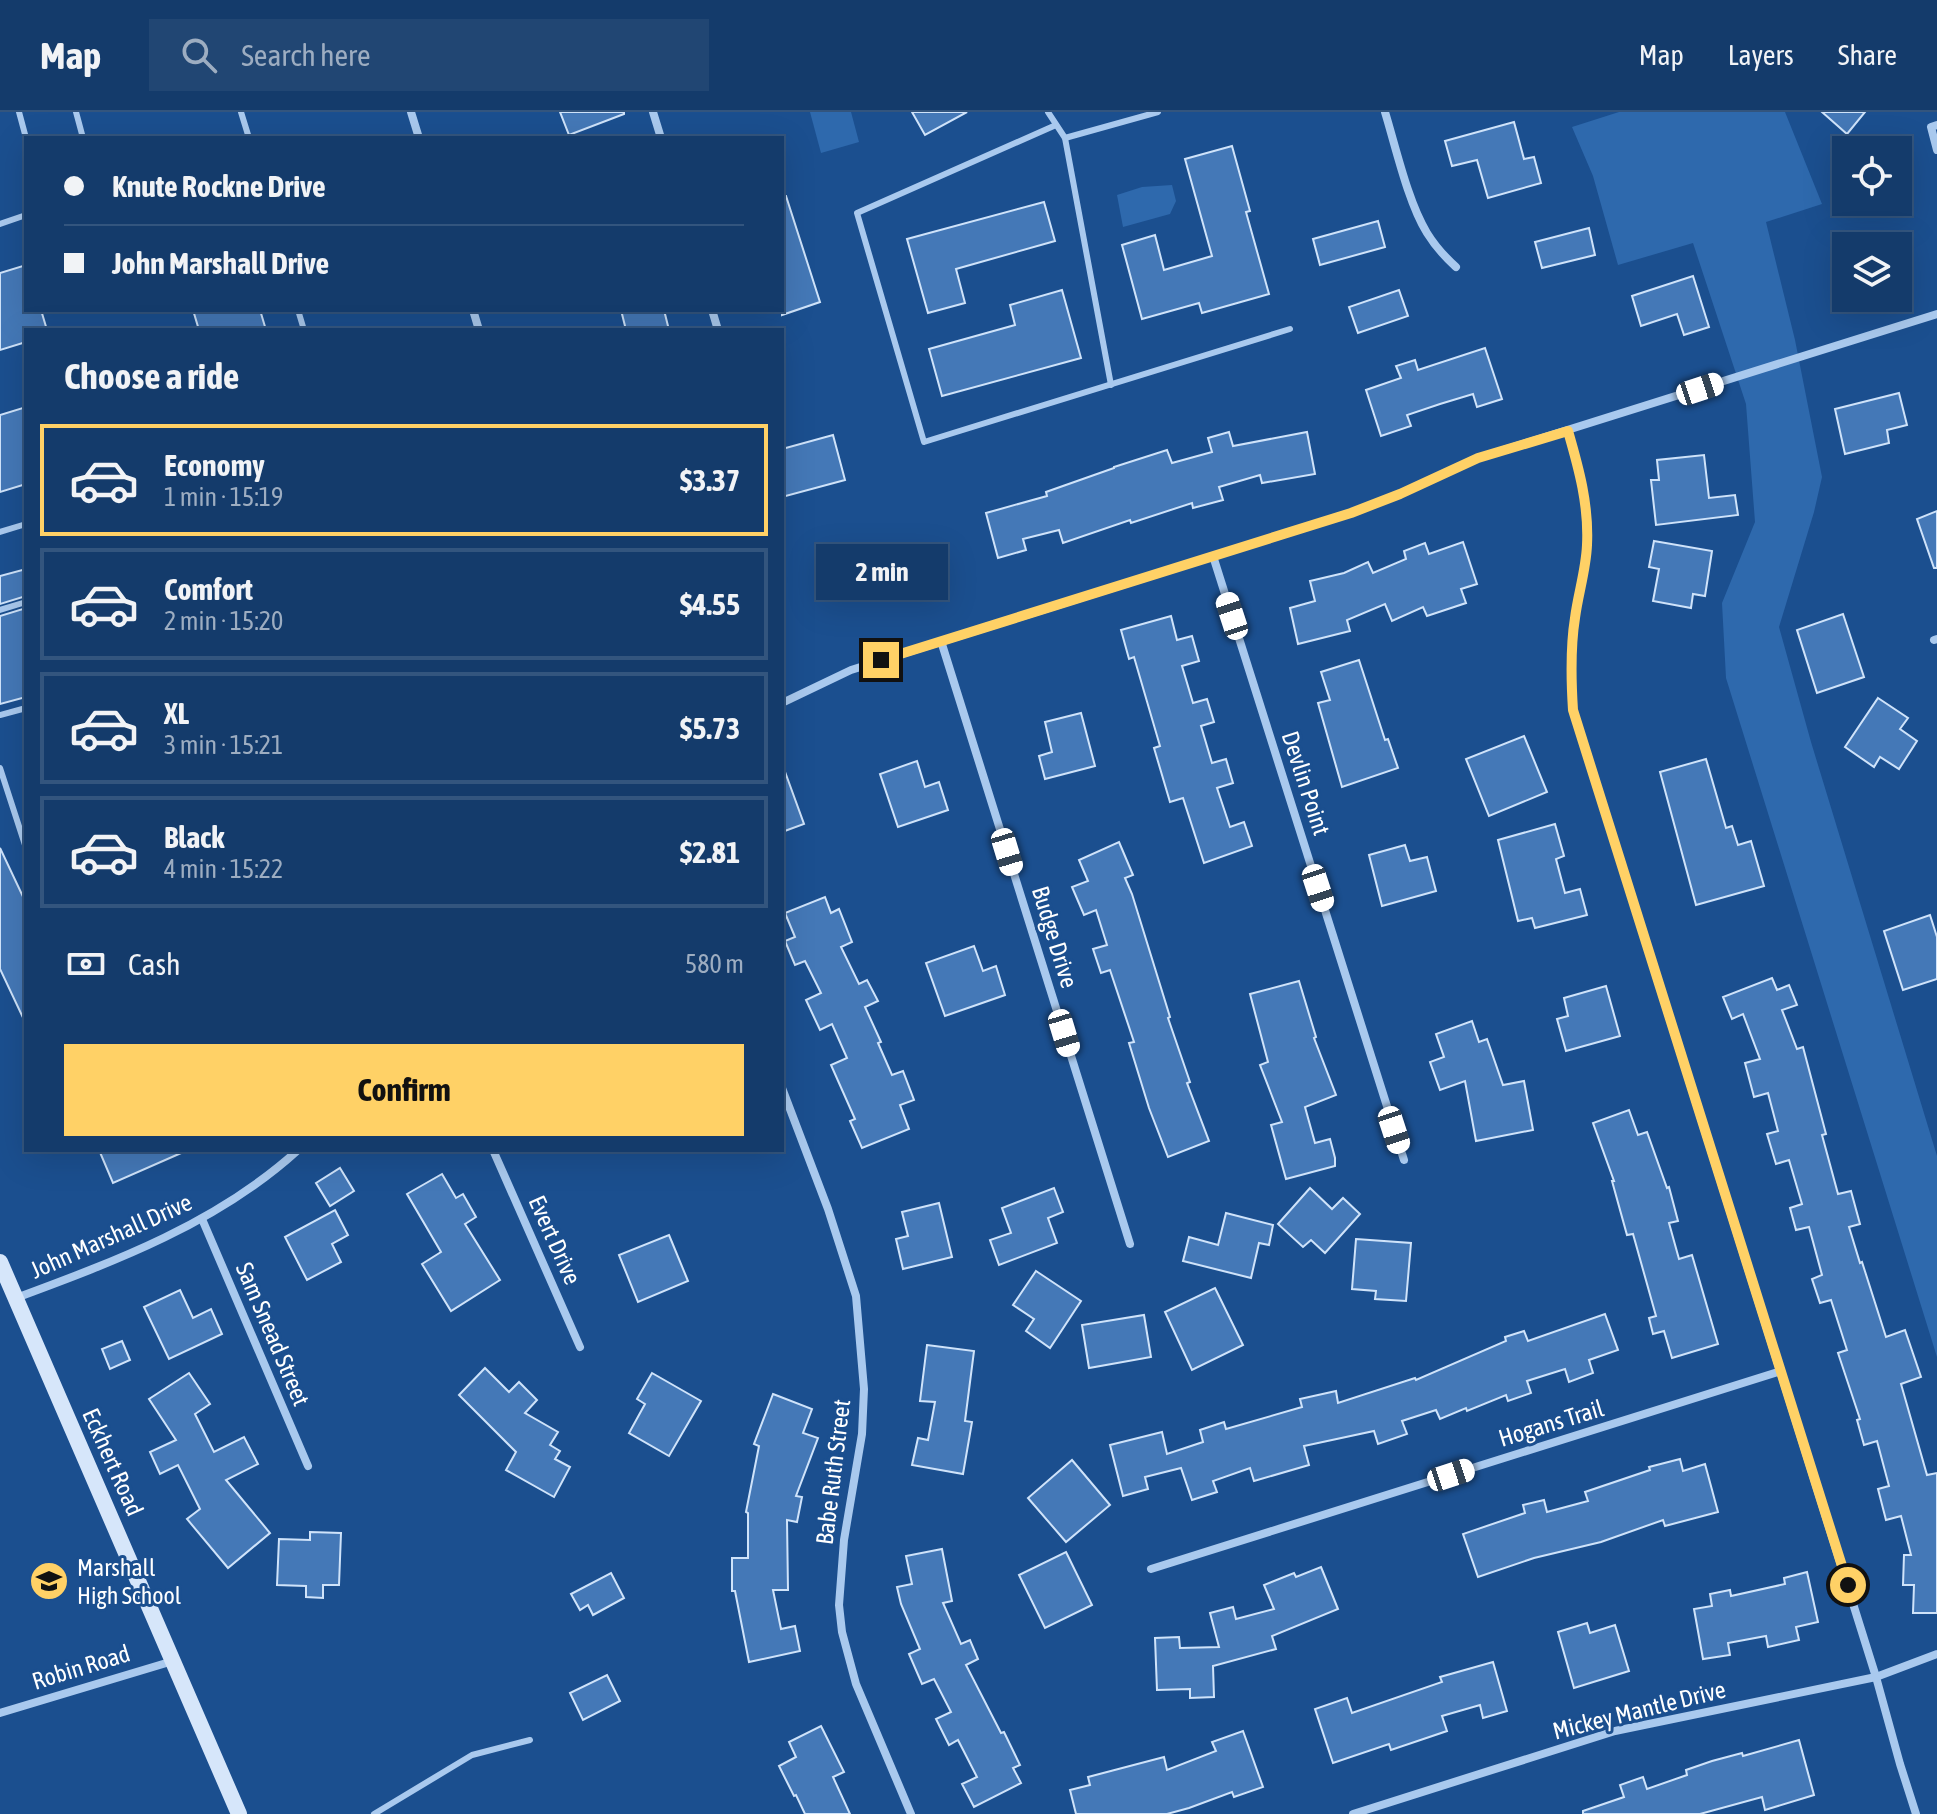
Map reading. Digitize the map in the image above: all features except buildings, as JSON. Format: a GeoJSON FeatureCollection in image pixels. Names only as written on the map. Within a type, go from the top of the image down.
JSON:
{"type":"FeatureCollection","features":[{"type":"Feature","properties":{"kind":"main road","name":"Eckhert Road"},"geometry":{"type":"LineString","coordinates":[[0,1262],[239,1814]]}},
{"type":"Feature","properties":{"kind":"street"},"geometry":{"type":"LineString","coordinates":[[411,112],[418,136]]}},
{"type":"Feature","properties":{"kind":"street"},"geometry":{"type":"LineString","coordinates":[[653,112],[660,136]]}},
{"type":"Feature","properties":{"kind":"street"},"geometry":{"type":"LineString","coordinates":[[1385,112],[1413,202],[1426,232],[1456,267]]}},
{"type":"Feature","properties":{"kind":"street"},"geometry":{"type":"LineString","coordinates":[[1934,126],[1937,150]]}},
{"type":"Feature","properties":{"kind":"street"},"geometry":{"type":"LineString","coordinates":[[784,702],[851,670],[1351,513],[1478,458],[1937,314]]}},
{"type":"Feature","properties":{"kind":"street"},"geometry":{"type":"LineString","coordinates":[[1568,431],[1582,478],[1587,523],[1587,548],[1572,637],[1570,674],[1573,710],[1781,1371],[1916,1814]]}},
{"type":"Feature","properties":{"kind":"street","name":"Devlin Point"},"geometry":{"type":"LineString","coordinates":[[1213,556],[1404,1160]]}},
{"type":"Feature","properties":{"kind":"street","name":"Budge Drive"},"geometry":{"type":"LineString","coordinates":[[941,641],[1130,1244]]}},
{"type":"Feature","properties":{"kind":"street","name":"Babe Ruth Street"},"geometry":{"type":"LineString","coordinates":[[784,1093],[828,1209],[856,1296],[864,1389],[862,1434],[844,1540],[839,1605],[842,1632],[856,1684],[911,1814]]}},
{"type":"Feature","properties":{"kind":"street","name":"John Marshall Drive"},"geometry":{"type":"LineString","coordinates":[[15,1299],[93,1270],[202,1219],[265,1177],[296,1152]]}},
{"type":"Feature","properties":{"kind":"street","name":"Evert Drive"},"geometry":{"type":"LineString","coordinates":[[494,1152],[580,1347]]}},
{"type":"Feature","properties":{"kind":"street","name":"Sam Snead Street"},"geometry":{"type":"LineString","coordinates":[[202,1219],[308,1466]]}},
{"type":"Feature","properties":{"kind":"street","name":"Hogans Trail"},"geometry":{"type":"LineString","coordinates":[[1151,1569],[1781,1371]]}},
{"type":"Feature","properties":{"kind":"street","name":"Mickey Mantle Drive"},"geometry":{"type":"LineString","coordinates":[[1353,1814],[1615,1731],[1876,1677],[1937,1654]]}},
{"type":"Feature","properties":{"kind":"street","name":"Robin Road"},"geometry":{"type":"LineString","coordinates":[[0,1713],[173,1660]]}},
{"type":"Feature","properties":{"kind":"lane"},"geometry":{"type":"LineString","coordinates":[[19,112],[25,136]]}},
{"type":"Feature","properties":{"kind":"lane"},"geometry":{"type":"LineString","coordinates":[[76,112],[82,136]]}},
{"type":"Feature","properties":{"kind":"lane"},"geometry":{"type":"LineString","coordinates":[[241,112],[248,136]]}},
{"type":"Feature","properties":{"kind":"lane"},"geometry":{"type":"LineString","coordinates":[[1048,112],[1065,138],[1111,385]]}},
{"type":"Feature","properties":{"kind":"lane"},"geometry":{"type":"LineString","coordinates":[[1065,138],[1158,112]]}},
{"type":"Feature","properties":{"kind":"lane"},"geometry":{"type":"LineString","coordinates":[[1056,125],[857,213],[924,442],[1290,329]]}},
{"type":"Feature","properties":{"kind":"lane"},"geometry":{"type":"LineString","coordinates":[[0,224],[24,216]]}},
{"type":"Feature","properties":{"kind":"lane"},"geometry":{"type":"LineString","coordinates":[[0,532],[24,525]]}},
{"type":"Feature","properties":{"kind":"lane"},"geometry":{"type":"LineString","coordinates":[[0,610],[24,603]]}},
{"type":"Feature","properties":{"kind":"lane"},"geometry":{"type":"LineString","coordinates":[[0,715],[24,709]]}},
{"type":"Feature","properties":{"kind":"lane"},"geometry":{"type":"LineString","coordinates":[[0,768],[24,842]]}},
{"type":"Feature","properties":{"kind":"lane"},"geometry":{"type":"LineString","coordinates":[[374,1814],[472,1755],[530,1740]]}},
{"type":"Feature","properties":{"kind":"shaded area"},"geometry":{"type":"Polygon","coordinates":[[[810,112],[851,112],[859,142],[821,153],[810,112]]]}},
{"type":"Feature","properties":{"kind":"shaded area"},"geometry":{"type":"Polygon","coordinates":[[[1619,112],[1785,112],[1822,204],[1766,222],[1795,340],[1822,477],[1779,627],[1937,1156],[1937,1357],[1726,678],[1722,603],[1755,522],[1746,404],[1693,243],[1618,265],[1593,176],[1572,127],[1619,112]]]}},
{"type":"Feature","properties":{"kind":"shaded area"},"geometry":{"type":"Polygon","coordinates":[[[1172,185],[1176,201],[1170,214],[1123,227],[1117,195],[1142,187],[1172,185]]]}},
{"type":"Feature","properties":{"kind":"place","name":"Marshall High School"},"geometry":{"type":"Point","coordinates":[49,1581]}},
{"type":"Feature","properties":{"kind":"route"},"geometry":{"type":"LineString","coordinates":[[881,660],[1351,513],[1478,458],[1568,431],[1582,478],[1587,523],[1584,572],[1572,637],[1570,674],[1573,710],[1848,1585]]}}]}
